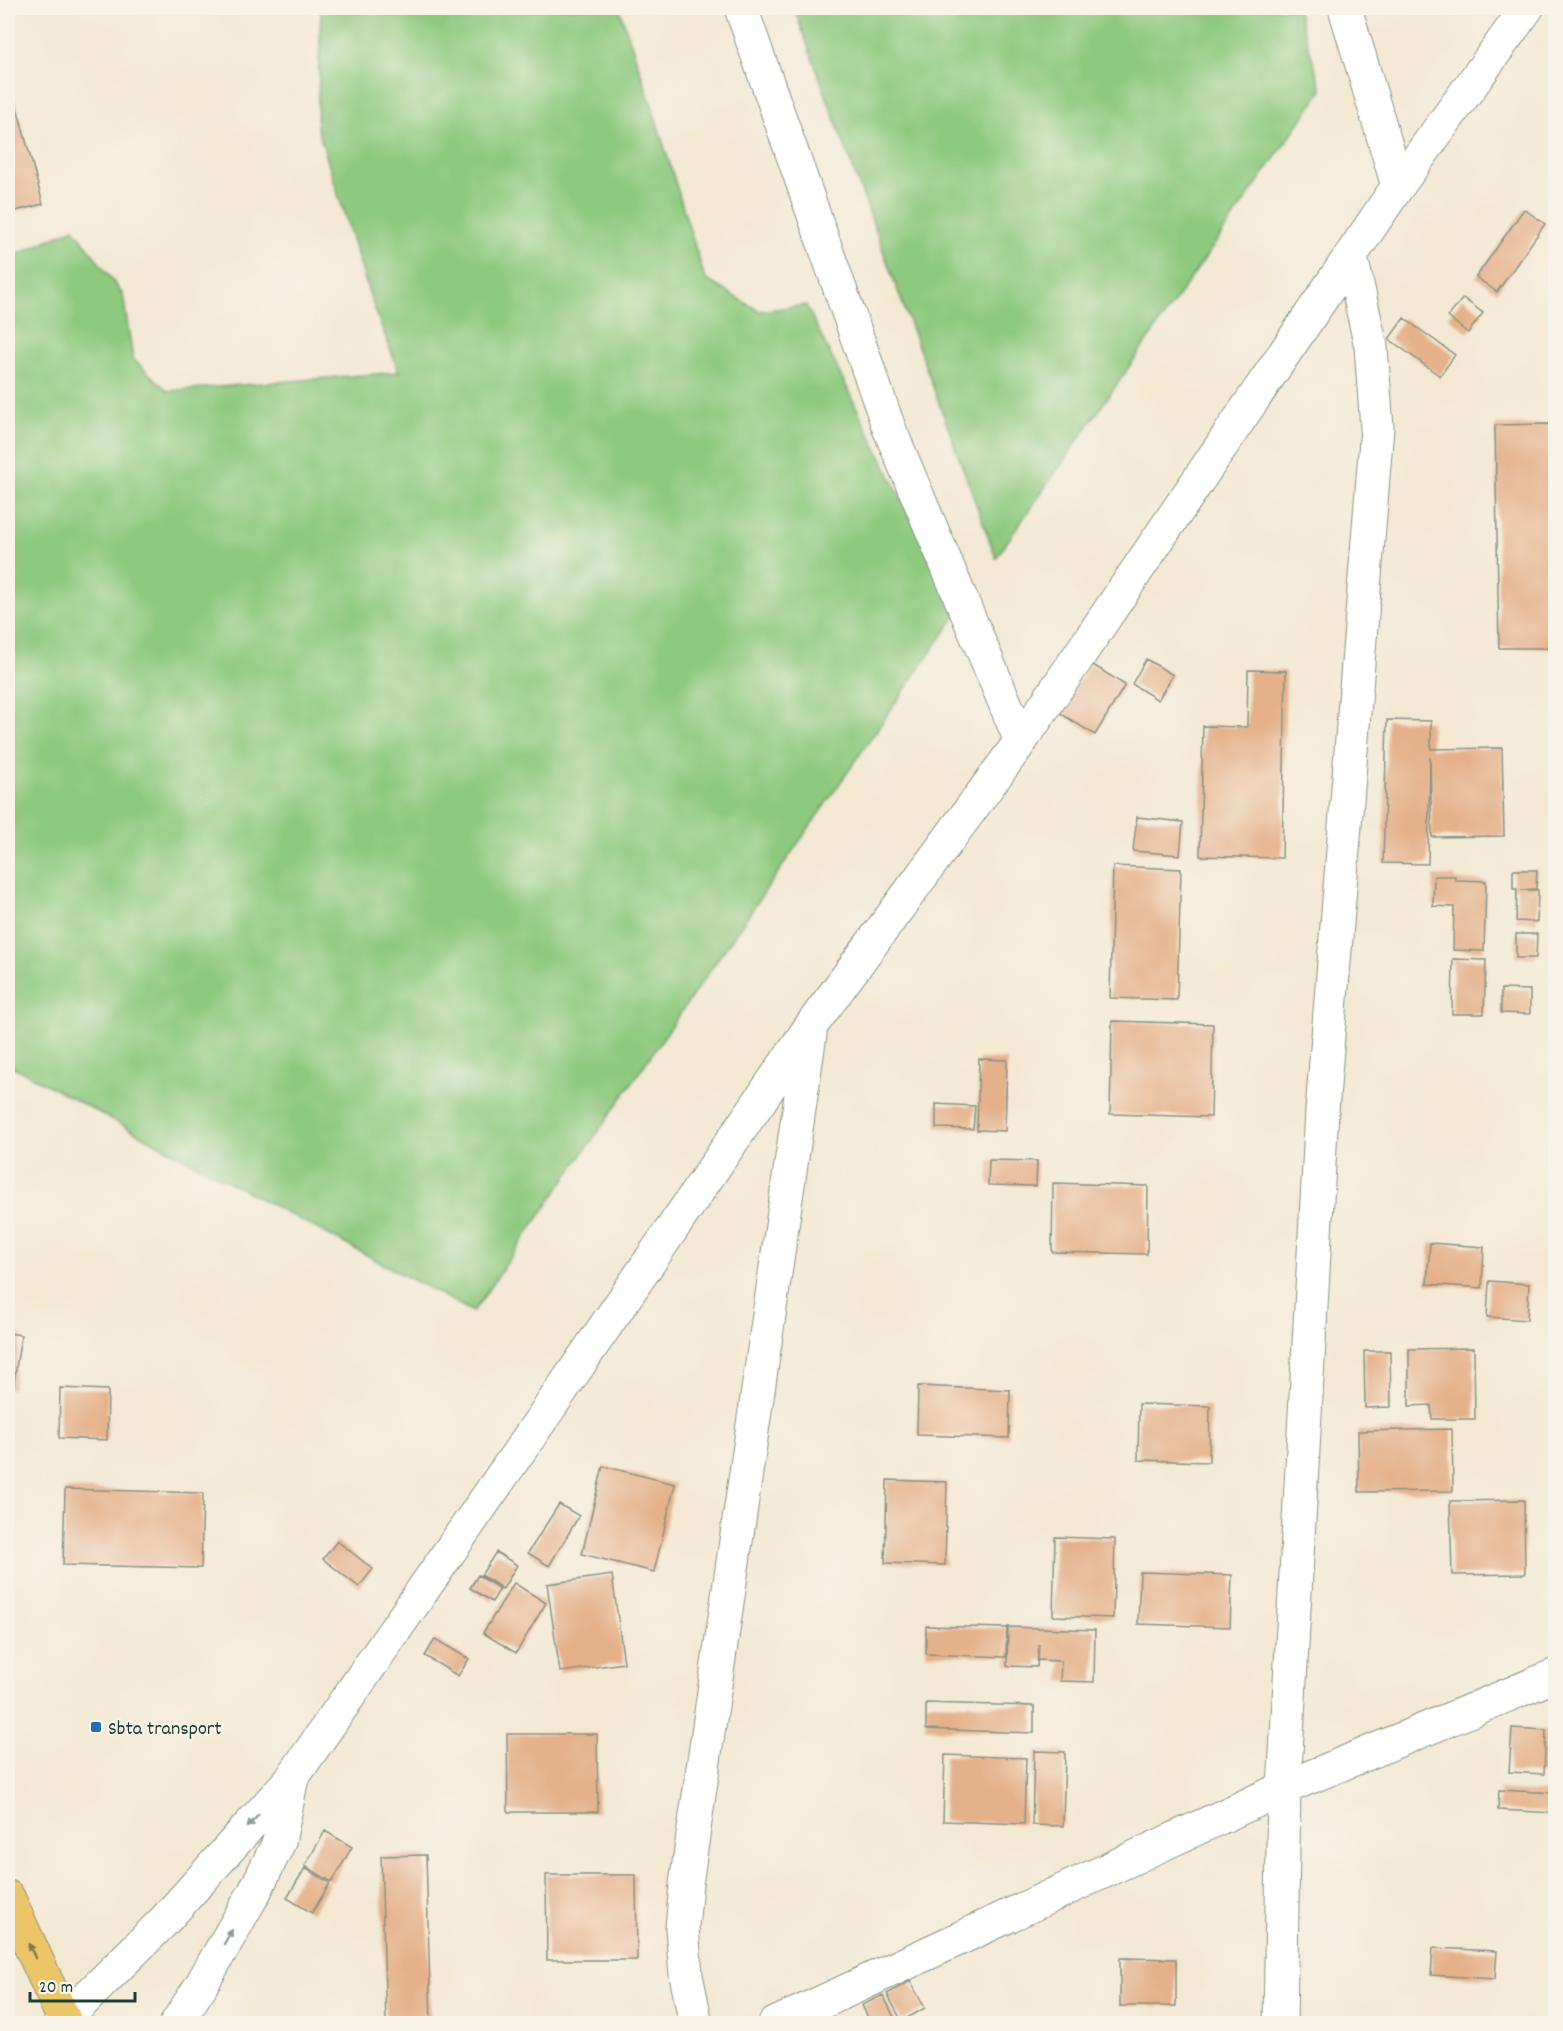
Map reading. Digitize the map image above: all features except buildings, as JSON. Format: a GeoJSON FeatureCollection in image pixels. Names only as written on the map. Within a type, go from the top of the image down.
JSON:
{"type":"FeatureCollection","features":[{"type":"Feature","properties":{"kind":"main road"},"geometry":{"type":"LineString","coordinates":[[8,1896],[63,2022]]}},
{"type":"Feature","properties":{"kind":"street"},"geometry":{"type":"LineString","coordinates":[[741,8],[890,428],[1021,741]]}},
{"type":"Feature","properties":{"kind":"street"},"geometry":{"type":"LineString","coordinates":[[1345,8],[1398,186]]}},
{"type":"Feature","properties":{"kind":"street"},"geometry":{"type":"LineString","coordinates":[[63,2022],[164,1921],[292,1778],[811,1026],[1021,741],[1398,186],[1527,8]]}},
{"type":"Feature","properties":{"kind":"street"},"geometry":{"type":"LineString","coordinates":[[1280,2024],[1284,1788],[1322,1111],[1377,428],[1371,347],[1351,257]]}},
{"type":"Feature","properties":{"kind":"street"},"geometry":{"type":"LineString","coordinates":[[696,2024],[686,1975],[682,1928],[686,1884],[811,1026]]}},
{"type":"Feature","properties":{"kind":"street"},"geometry":{"type":"LineString","coordinates":[[775,2024],[1284,1788],[1556,1676]]}},
{"type":"Feature","properties":{"kind":"street"},"geometry":{"type":"LineString","coordinates":[[176,2024],[254,1893],[279,1842],[292,1778]]}},
{"type":"Feature","properties":{"kind":"green space"},"geometry":{"type":"Polygon","coordinates":[[[321,8],[619,8],[705,279],[759,311],[806,305],[958,613],[473,1312],[8,1064],[8,259],[74,228],[123,295],[133,359],[168,391],[399,372],[371,299],[317,127],[321,8]]]}},
{"type":"Feature","properties":{"kind":"green space"},"geometry":{"type":"Polygon","coordinates":[[[794,8],[1297,8],[1322,90],[996,558],[794,8]]]}},
{"type":"Feature","properties":{"kind":"place","name":"Sbta transport"},"geometry":{"type":"Point","coordinates":[96,1727]}}]}
